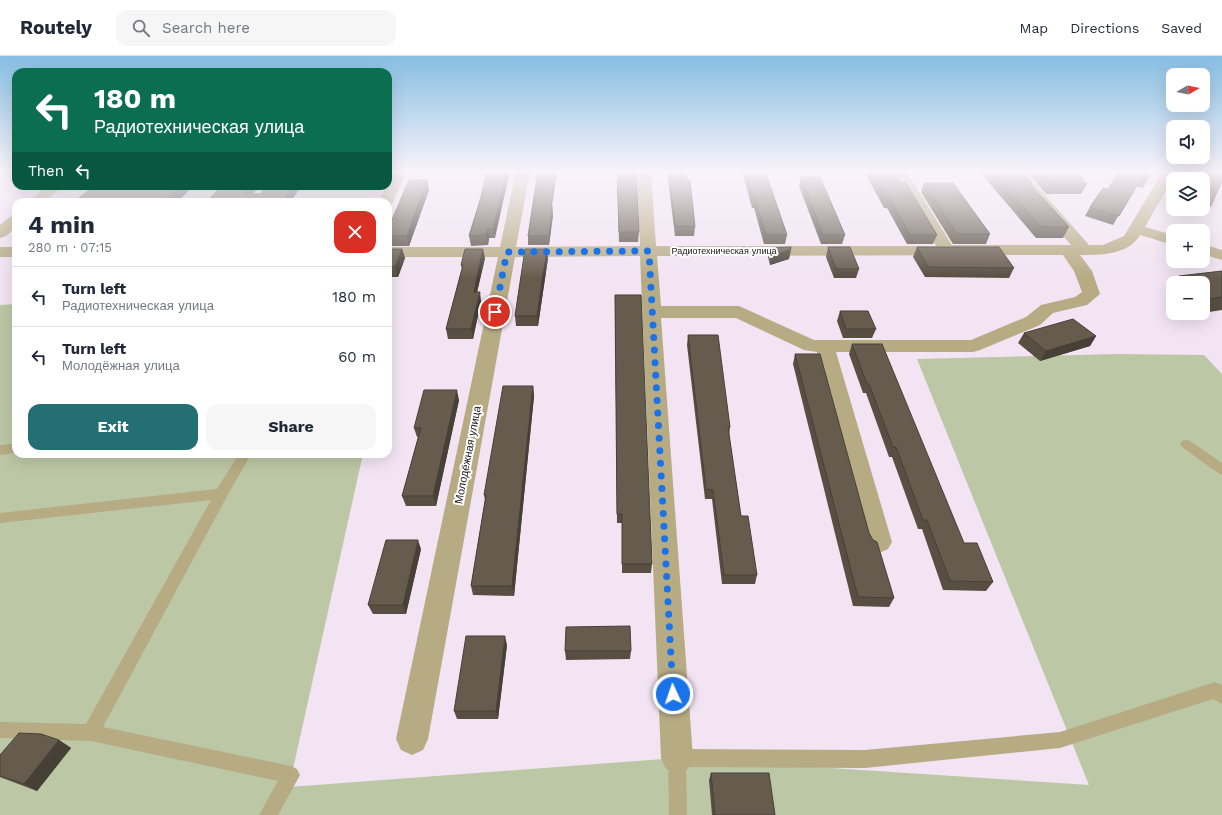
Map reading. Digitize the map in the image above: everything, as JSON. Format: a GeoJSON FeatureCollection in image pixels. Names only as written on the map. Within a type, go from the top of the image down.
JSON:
{"type":"FeatureCollection","features":[{"type":"Feature","properties":{"kind":"street","name":"Молодёжная улица"},"geometry":{"type":"LineString","coordinates":[[412,739],[516,206]]}},
{"type":"Feature","properties":{"kind":"street"},"geometry":{"type":"LineString","coordinates":[[646,206],[677,758]]}},
{"type":"Feature","properties":{"kind":"street"},"geometry":{"type":"LineString","coordinates":[[920,206],[947,251]]}},
{"type":"Feature","properties":{"kind":"street"},"geometry":{"type":"LineString","coordinates":[[652,312],[739,312],[812,346],[973,346],[1033,321],[1048,309],[1081,301],[1091,294],[1076,250],[1043,206]]}},
{"type":"Feature","properties":{"kind":"street","name":"Радиотехническая улица"},"geometry":{"type":"LineString","coordinates":[[392,252],[1106,250],[1130,239],[1149,206]]}},
{"type":"Feature","properties":{"kind":"street"},"geometry":{"type":"LineString","coordinates":[[0,233],[12,222]]}},
{"type":"Feature","properties":{"kind":"street"},"geometry":{"type":"LineString","coordinates":[[1136,229],[1166,238]]}},
{"type":"Feature","properties":{"kind":"street"},"geometry":{"type":"LineString","coordinates":[[0,252],[12,252]]}},
{"type":"Feature","properties":{"kind":"street"},"geometry":{"type":"LineString","coordinates":[[1212,252],[1222,264]]}},
{"type":"Feature","properties":{"kind":"street"},"geometry":{"type":"LineString","coordinates":[[825,346],[879,542]]}},
{"type":"Feature","properties":{"kind":"lane"},"geometry":{"type":"LineString","coordinates":[[1186,444],[1222,470]]}},
{"type":"Feature","properties":{"kind":"lane"},"geometry":{"type":"LineString","coordinates":[[0,450],[12,448]]}},
{"type":"Feature","properties":{"kind":"lane"},"geometry":{"type":"LineString","coordinates":[[91,733],[221,494],[243,458]]}},
{"type":"Feature","properties":{"kind":"lane"},"geometry":{"type":"LineString","coordinates":[[0,518],[221,494]]}},
{"type":"Feature","properties":{"kind":"lane"},"geometry":{"type":"LineString","coordinates":[[678,815],[677,758],[865,759],[1060,740],[1215,690],[1222,696]]}},
{"type":"Feature","properties":{"kind":"lane"},"geometry":{"type":"LineString","coordinates":[[0,730],[91,733],[292,775],[268,815]]}},
{"type":"Feature","properties":{"kind":"green space"},"geometry":{"type":"Polygon","coordinates":[[[12,304],[12,458],[362,458],[289,787],[677,758],[1089,785],[917,359],[1117,354],[1204,355],[1222,374],[1222,815],[0,815],[0,305],[12,304]]]}},
{"type":"Feature","properties":{"kind":"building"},"geometry":{"type":"Polygon","coordinates":[[[398,206],[418,206],[407,236],[392,236],[392,220],[398,206]]]}},
{"type":"Feature","properties":{"kind":"building"},"geometry":{"type":"Polygon","coordinates":[[[478,206],[498,206],[493,229],[488,229],[486,235],[469,236],[478,206]]]}},
{"type":"Feature","properties":{"kind":"building"},"geometry":{"type":"Polygon","coordinates":[[[533,206],[552,206],[549,236],[528,236],[533,206]]]}},
{"type":"Feature","properties":{"kind":"building"},"geometry":{"type":"Polygon","coordinates":[[[618,206],[638,206],[639,232],[619,232],[618,206]]]}},
{"type":"Feature","properties":{"kind":"building"},"geometry":{"type":"Polygon","coordinates":[[[673,206],[693,206],[695,227],[675,226],[673,206]]]}},
{"type":"Feature","properties":{"kind":"building"},"geometry":{"type":"Polygon","coordinates":[[[757,206],[777,206],[787,235],[766,235],[757,206]]]}},
{"type":"Feature","properties":{"kind":"building"},"geometry":{"type":"Polygon","coordinates":[[[812,206],[833,206],[845,235],[823,235],[812,206]]]}},
{"type":"Feature","properties":{"kind":"building"},"geometry":{"type":"Polygon","coordinates":[[[894,206],[920,206],[937,235],[910,235],[894,206]]]}},
{"type":"Feature","properties":{"kind":"building"},"geometry":{"type":"Polygon","coordinates":[[[939,206],[970,206],[990,234],[957,234],[939,206]]]}},
{"type":"Feature","properties":{"kind":"building"},"geometry":{"type":"Polygon","coordinates":[[[1023,206],[1050,206],[1069,227],[1041,227],[1023,206]]]}},
{"type":"Feature","properties":{"kind":"building"},"geometry":{"type":"Polygon","coordinates":[[[1090,206],[1125,206],[1119,216],[1090,206]]]}},
{"type":"Feature","properties":{"kind":"building"},"geometry":{"type":"Polygon","coordinates":[[[791,247],[791,249],[772,256],[769,248],[791,247]]]}},
{"type":"Feature","properties":{"kind":"building"},"geometry":{"type":"Polygon","coordinates":[[[828,247],[850,247],[859,269],[836,269],[828,247]]]}},
{"type":"Feature","properties":{"kind":"building"},"geometry":{"type":"Polygon","coordinates":[[[917,247],[999,247],[1014,268],[928,267],[917,247]]]}},
{"type":"Feature","properties":{"kind":"building"},"geometry":{"type":"Polygon","coordinates":[[[392,249],[402,249],[395,267],[392,267],[392,249]]]}},
{"type":"Feature","properties":{"kind":"building"},"geometry":{"type":"Polygon","coordinates":[[[465,249],[483,249],[474,292],[480,292],[471,329],[446,329],[463,265],[461,265],[465,249]]]}},
{"type":"Feature","properties":{"kind":"building"},"geometry":{"type":"Polygon","coordinates":[[[525,249],[547,249],[537,316],[515,316],[525,249]]]}},
{"type":"Feature","properties":{"kind":"building"},"geometry":{"type":"Polygon","coordinates":[[[1222,271],[1222,297],[1210,299],[1210,276],[1179,276],[1222,271]]]}},
{"type":"Feature","properties":{"kind":"building"},"geometry":{"type":"Polygon","coordinates":[[[615,295],[641,295],[652,564],[622,564],[622,514],[617,514],[615,295]]]}},
{"type":"Feature","properties":{"kind":"building"},"geometry":{"type":"Polygon","coordinates":[[[840,311],[868,311],[876,329],[846,329],[840,311]]]}},
{"type":"Feature","properties":{"kind":"building"},"geometry":{"type":"Polygon","coordinates":[[[1073,319],[1096,336],[1046,351],[1024,333],[1073,319]]]}},
{"type":"Feature","properties":{"kind":"building"},"geometry":{"type":"Polygon","coordinates":[[[688,335],[718,335],[730,427],[728,427],[741,516],[748,516],[757,575],[724,575],[713,490],[706,489],[688,335]]]}},
{"type":"Feature","properties":{"kind":"building"},"geometry":{"type":"Polygon","coordinates":[[[852,344],[882,344],[964,543],[977,543],[993,582],[950,581],[927,520],[923,520],[896,447],[893,447],[852,344]]]}},
{"type":"Feature","properties":{"kind":"building"},"geometry":{"type":"Polygon","coordinates":[[[795,354],[820,354],[869,533],[873,540],[877,542],[894,598],[858,597],[795,354]]]}},
{"type":"Feature","properties":{"kind":"building"},"geometry":{"type":"Polygon","coordinates":[[[503,386],[533,386],[512,586],[471,586],[486,495],[484,495],[503,386]]]}},
{"type":"Feature","properties":{"kind":"building"},"geometry":{"type":"Polygon","coordinates":[[[424,390],[457,390],[433,496],[402,496],[421,428],[414,428],[424,390]]]}},
{"type":"Feature","properties":{"kind":"building"},"geometry":{"type":"Polygon","coordinates":[[[386,540],[418,540],[403,605],[368,605],[386,540]]]}},
{"type":"Feature","properties":{"kind":"building"},"geometry":{"type":"Polygon","coordinates":[[[630,626],[631,651],[565,651],[566,627],[630,626]]]}},
{"type":"Feature","properties":{"kind":"building"},"geometry":{"type":"Polygon","coordinates":[[[466,636],[505,636],[496,711],[454,711],[466,636]]]}},
{"type":"Feature","properties":{"kind":"building"},"geometry":{"type":"Polygon","coordinates":[[[19,733],[41,734],[59,740],[24,784],[0,776],[0,755],[19,733]]]}},
{"type":"Feature","properties":{"kind":"building"},"geometry":{"type":"Polygon","coordinates":[[[711,773],[769,773],[775,815],[715,815],[711,773]]]}},
{"type":"Feature","properties":{"kind":"route"},"geometry":{"type":"LineString","coordinates":[[495,312],[507,252],[649,251],[673,694]]}}]}
